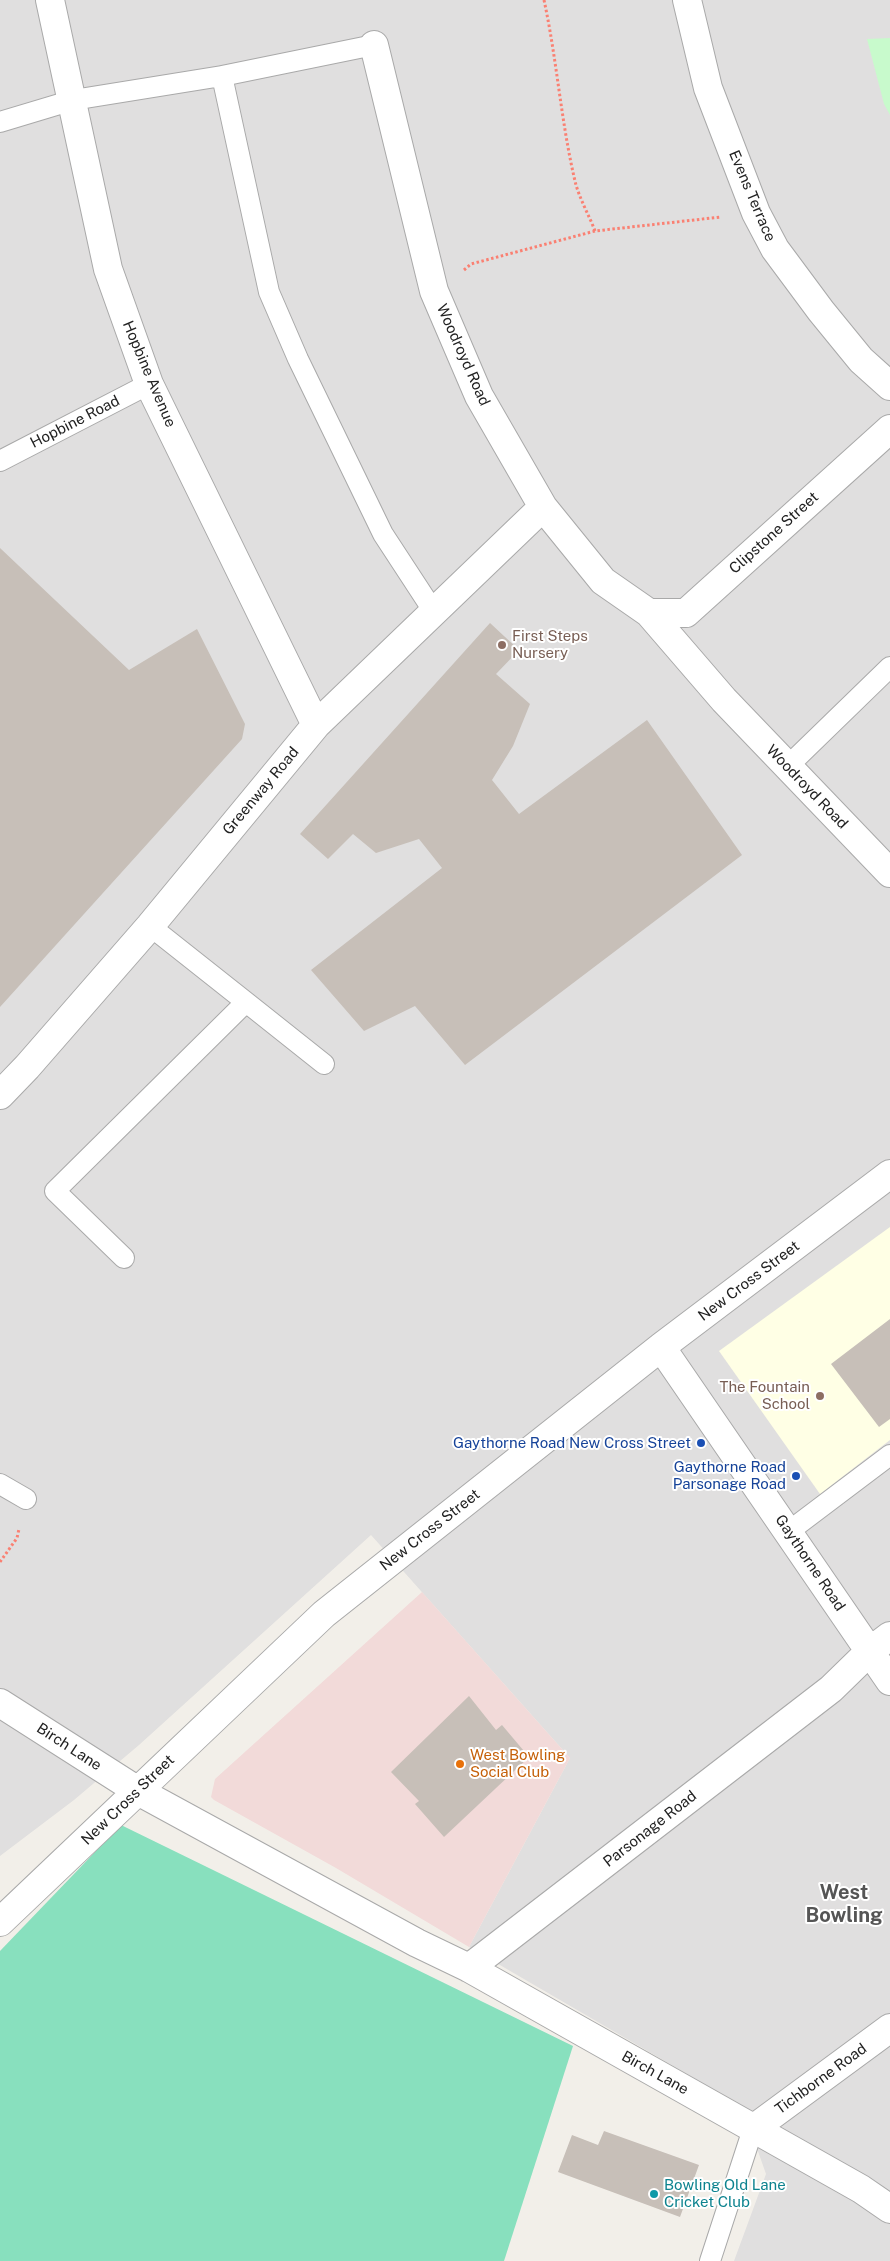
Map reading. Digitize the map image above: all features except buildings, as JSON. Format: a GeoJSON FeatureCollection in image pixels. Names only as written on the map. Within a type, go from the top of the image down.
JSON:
{"type":"FeatureCollection","features":[{"type":"Feature","properties":{"kind":"street","name":"Hopbine Avenue"},"geometry":{"type":"LineString","coordinates":[[50,0],[108,269],[150,384],[316,725]]}},
{"type":"Feature","properties":{"kind":"street","name":"Evens Terrace"},"geometry":{"type":"LineString","coordinates":[[687,0],[708,88],[756,213],[775,249],[820,311],[861,360],[890,386]]}},
{"type":"Feature","properties":{"kind":"street","name":"Woodroyd Road"},"geometry":{"type":"LineString","coordinates":[[374,45],[434,291],[478,396],[543,507],[603,581],[649,613],[724,700],[890,872]]}},
{"type":"Feature","properties":{"kind":"street","name":"Clipstone Street"},"geometry":{"type":"LineString","coordinates":[[649,613],[686,613],[888,437]]}},
{"type":"Feature","properties":{"kind":"street","name":"Greenway Road"},"geometry":{"type":"LineString","coordinates":[[0,1095],[27,1067],[150,926],[316,725],[543,507]]}},
{"type":"Feature","properties":{"kind":"street","name":"New Cross Street"},"geometry":{"type":"LineString","coordinates":[[0,1922],[324,1614],[661,1347],[890,1174]]}},
{"type":"Feature","properties":{"kind":"street","name":"Gaythorne Road"},"geometry":{"type":"LineString","coordinates":[[661,1347],[788,1532],[880,1644],[890,1681]]}},
{"type":"Feature","properties":{"kind":"street","name":"Parsonage Road"},"geometry":{"type":"LineString","coordinates":[[469,1968],[831,1689],[880,1644]]}},
{"type":"Feature","properties":{"kind":"street","name":"Birch Lane"},"geometry":{"type":"LineString","coordinates":[[0,1703],[138,1791],[417,1943],[469,1968],[861,2189],[890,2209]]}},
{"type":"Feature","properties":{"kind":"street","name":"Tichborne Road"},"geometry":{"type":"LineString","coordinates":[[753,2129],[890,2028]]}},
{"type":"Feature","properties":{"kind":"lane"},"geometry":{"type":"LineString","coordinates":[[0,122],[73,100],[222,76],[374,45]]}},
{"type":"Feature","properties":{"kind":"lane"},"geometry":{"type":"LineString","coordinates":[[222,76],[270,292],[298,359],[383,534],[434,612]]}},
{"type":"Feature","properties":{"kind":"lane","name":"Hopbine Road"},"geometry":{"type":"LineString","coordinates":[[0,461],[150,384]]}},
{"type":"Feature","properties":{"kind":"lane"},"geometry":{"type":"LineString","coordinates":[[787,767],[890,667]]}},
{"type":"Feature","properties":{"kind":"lane"},"geometry":{"type":"LineString","coordinates":[[150,926],[324,1064]]}},
{"type":"Feature","properties":{"kind":"lane"},"geometry":{"type":"LineString","coordinates":[[124,1258],[55,1191],[246,1002]]}},
{"type":"Feature","properties":{"kind":"lane"},"geometry":{"type":"LineString","coordinates":[[788,1532],[890,1455]]}},
{"type":"Feature","properties":{"kind":"lane"},"geometry":{"type":"LineString","coordinates":[[0,1484],[26,1499]]}},
{"type":"Feature","properties":{"kind":"lane"},"geometry":{"type":"LineString","coordinates":[[710,2261],[753,2129]]}},
{"type":"Feature","properties":{"kind":"path"},"geometry":{"type":"LineString","coordinates":[[544,0],[554,46],[576,184],[595,231]]}},
{"type":"Feature","properties":{"kind":"path"},"geometry":{"type":"LineString","coordinates":[[434,291],[471,264],[595,231],[756,213]]}},
{"type":"Feature","properties":{"kind":"path"},"geometry":{"type":"LineString","coordinates":[[0,1562],[17,1538],[26,1499]]}},
{"type":"Feature","properties":{"kind":"shaded area"},"geometry":{"type":"Polygon","coordinates":[[[0,0],[890,0],[890,2261],[734,2261],[766,2174],[742,2106],[469,1947],[570,1758],[371,1535],[139,1745],[74,1800],[0,1856],[0,0]]]}},
{"type":"Feature","properties":{"kind":"shaded area","name":"The Fountain School"},"geometry":{"type":"Polygon","coordinates":[[[890,1227],[890,1440],[820,1494],[719,1351],[890,1227]]]}},
{"type":"Feature","properties":{"kind":"shaded area"},"geometry":{"type":"Polygon","coordinates":[[[422,1592],[570,1758],[469,1947],[211,1797],[215,1779],[422,1592]]]}},
{"type":"Feature","properties":{"kind":"green space"},"geometry":{"type":"Polygon","coordinates":[[[890,38],[890,115],[884,104],[867,39],[890,38]]]}},
{"type":"Feature","properties":{"kind":"green space"},"geometry":{"type":"Polygon","coordinates":[[[121,1825],[573,2046],[504,2261],[0,2261],[0,1951],[121,1825]]]}},
{"type":"Feature","properties":{"kind":"place","name":"First Steps Nursery"},"geometry":{"type":"Point","coordinates":[502,645]}},
{"type":"Feature","properties":{"kind":"place","name":"The Fountain School"},"geometry":{"type":"Point","coordinates":[820,1396]}},
{"type":"Feature","properties":{"kind":"place","name":"Gaythorne Road New Cross Street"},"geometry":{"type":"Point","coordinates":[701,1443]}},
{"type":"Feature","properties":{"kind":"place","name":"Gaythorne Road Parsonage Road"},"geometry":{"type":"Point","coordinates":[796,1476]}},
{"type":"Feature","properties":{"kind":"place","name":"West Bowling Social Club"},"geometry":{"type":"Point","coordinates":[460,1764]}},
{"type":"Feature","properties":{"kind":"place","name":"Bowling Old Lane Cricket Club"},"geometry":{"type":"Point","coordinates":[654,2194]}},
{"type":"Feature","properties":{"kind":"district","name":"West Bowling"},"geometry":{"type":"Point","coordinates":[844,1904]}}]}
